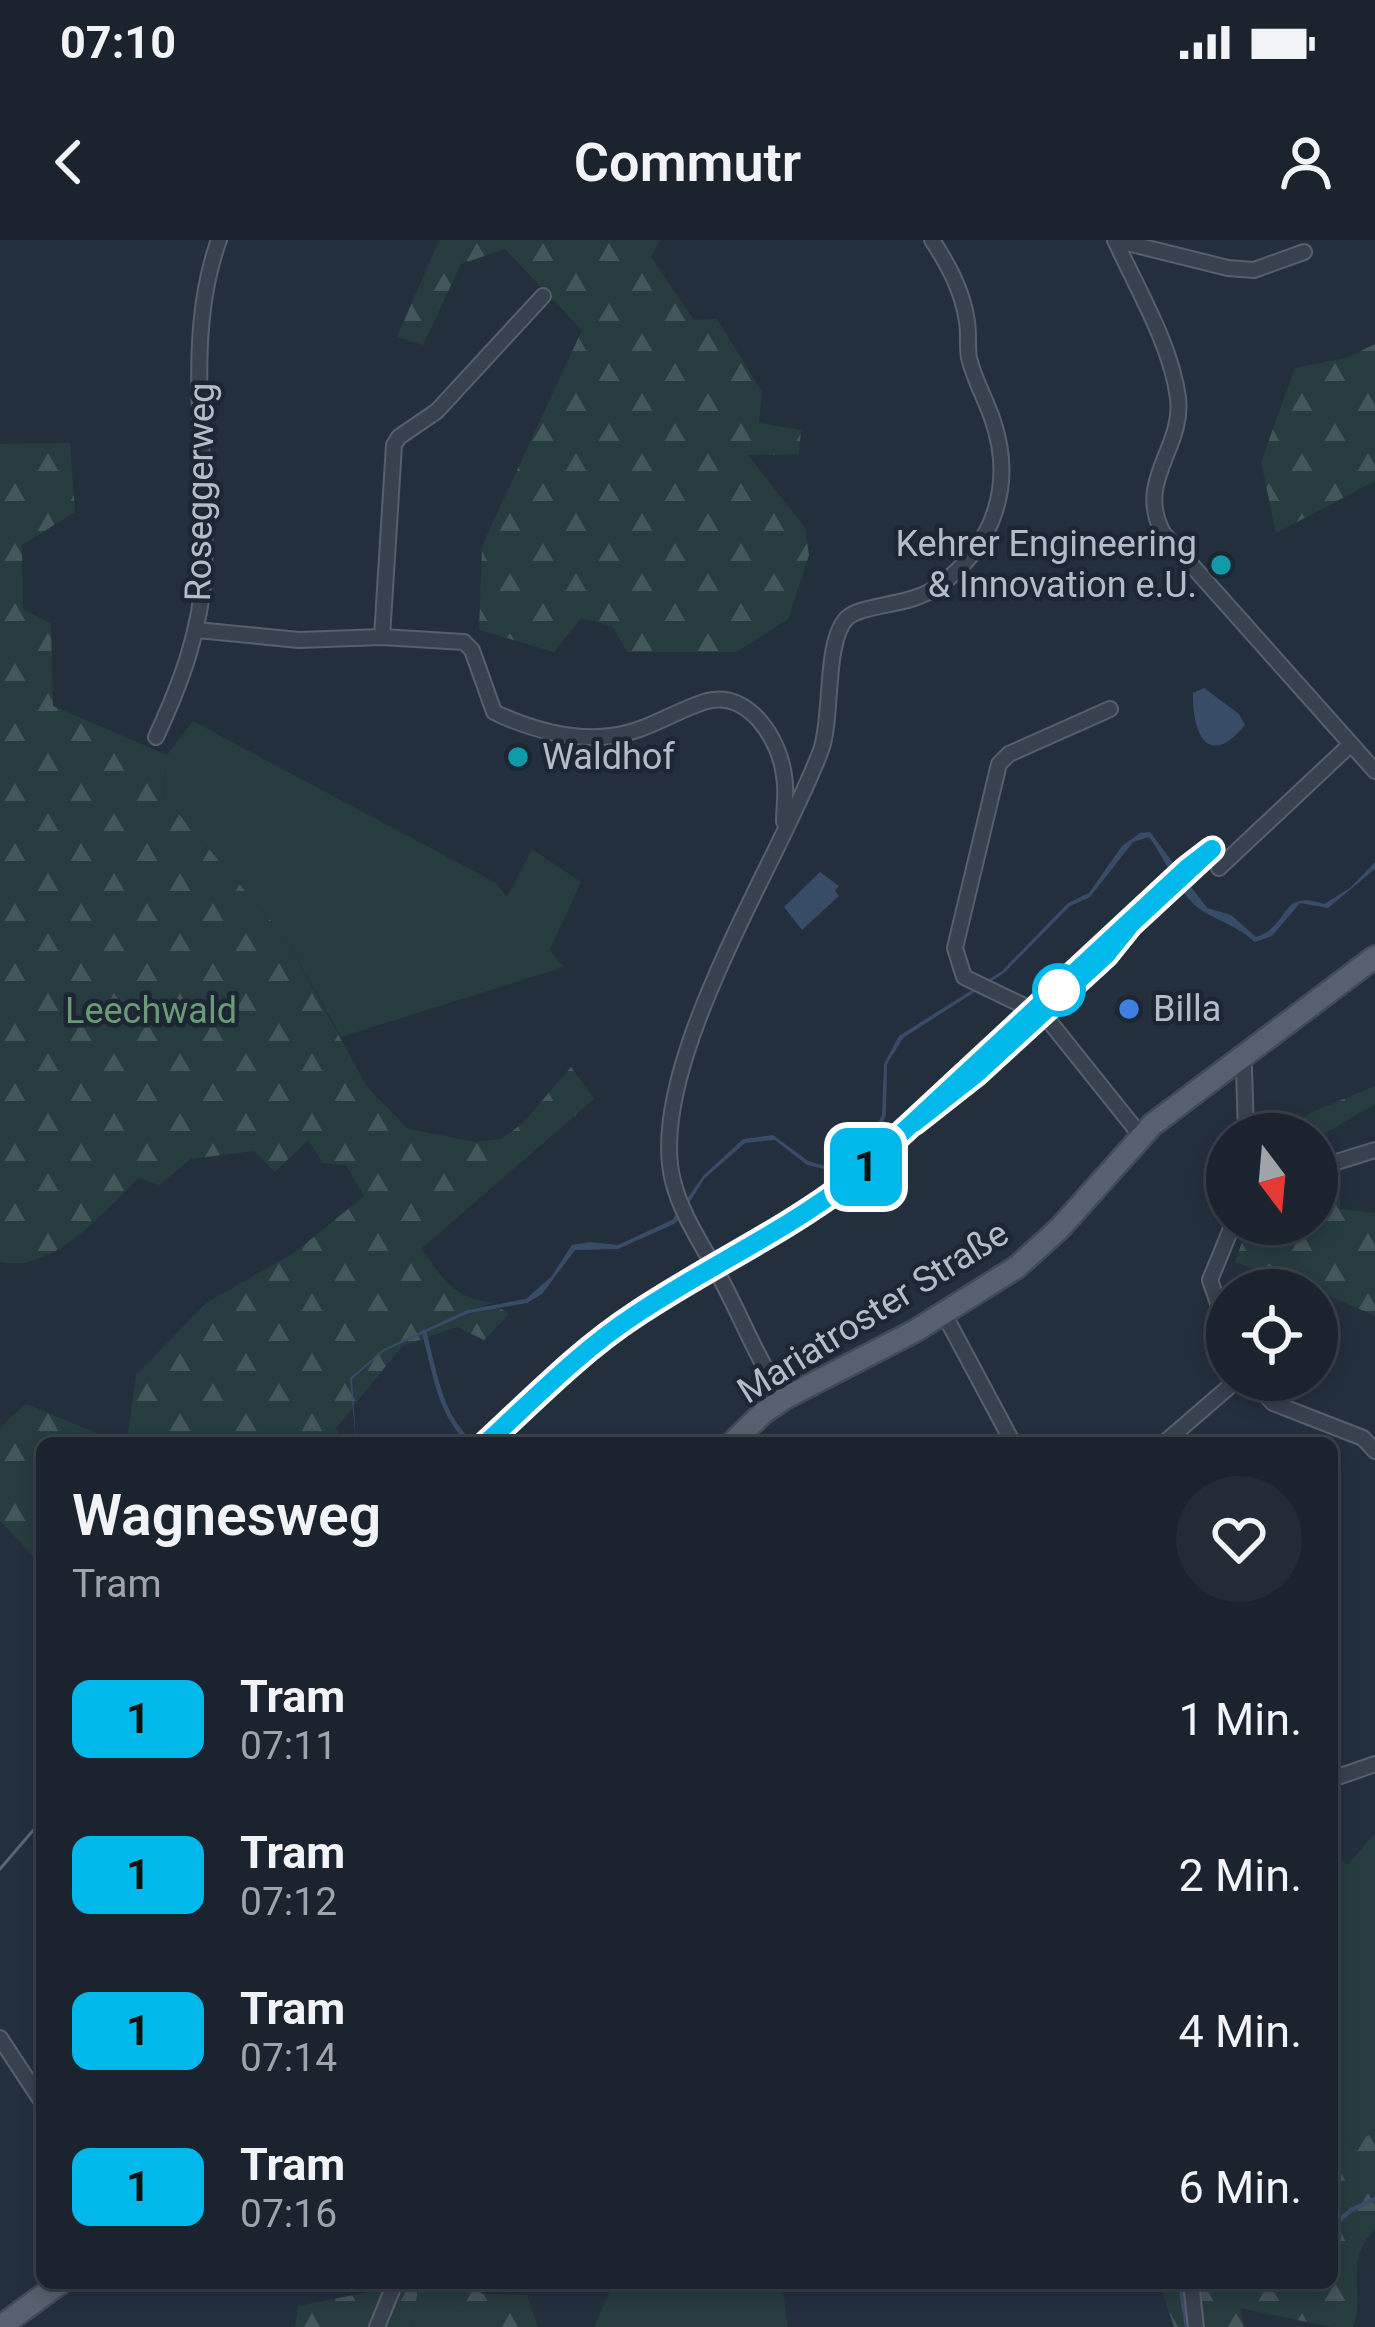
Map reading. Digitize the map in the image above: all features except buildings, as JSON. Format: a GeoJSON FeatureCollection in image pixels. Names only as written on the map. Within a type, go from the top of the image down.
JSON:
{"type":"FeatureCollection","features":[{"type":"Feature","properties":{"kind":"main road","name":"Mariatroster Straße"},"geometry":{"type":"LineString","coordinates":[[738,1437],[785,1398],[944,1314],[1039,1249],[1141,1136],[1375,957]]}},
{"type":"Feature","properties":{"kind":"main road"},"geometry":{"type":"LineString","coordinates":[[0,2327],[52,2289]]}},
{"type":"Feature","properties":{"kind":"street","name":"Roseggerweg"},"geometry":{"type":"LineString","coordinates":[[156,737],[197,630],[204,570],[204,309],[219,240]]}},
{"type":"Feature","properties":{"kind":"street"},"geometry":{"type":"LineString","coordinates":[[785,1398],[678,1198],[669,1149],[676,1085],[738,928],[822,748],[836,638],[848,618],[868,609],[906,604],[937,588],[961,566],[994,521],[1002,491],[998,439],[968,355],[957,284],[932,240]]}},
{"type":"Feature","properties":{"kind":"street"},"geometry":{"type":"LineString","coordinates":[[1115,240],[1254,270],[1304,252]]}},
{"type":"Feature","properties":{"kind":"street"},"geometry":{"type":"LineString","coordinates":[[1115,240],[1173,371],[1179,404],[1157,475],[1152,513],[1163,533],[1375,771]]}},
{"type":"Feature","properties":{"kind":"street"},"geometry":{"type":"LineString","coordinates":[[382,637],[394,446],[399,436],[436,411],[543,296]]}},
{"type":"Feature","properties":{"kind":"street"},"geometry":{"type":"LineString","coordinates":[[197,630],[299,640],[382,637],[464,643],[472,650],[494,712],[573,737],[611,736],[645,728],[711,700],[736,701],[756,716],[774,743],[784,774],[784,827]]}},
{"type":"Feature","properties":{"kind":"street"},"geometry":{"type":"LineString","coordinates":[[1110,709],[1009,754],[999,764],[955,948],[960,970],[968,979],[1045,1016],[1141,1136]]}},
{"type":"Feature","properties":{"kind":"street"},"geometry":{"type":"LineString","coordinates":[[1219,868],[1351,744]]}},
{"type":"Feature","properties":{"kind":"street"},"geometry":{"type":"LineString","coordinates":[[1238,1058],[1244,1068],[1245,1113]]}},
{"type":"Feature","properties":{"kind":"street"},"geometry":{"type":"LineString","coordinates":[[1338,1161],[1375,1150]]}},
{"type":"Feature","properties":{"kind":"street"},"geometry":{"type":"LineString","coordinates":[[944,1314],[1010,1437]]}},
{"type":"Feature","properties":{"kind":"street"},"geometry":{"type":"LineString","coordinates":[[1170,1437],[1212,1401]]}},
{"type":"Feature","properties":{"kind":"street"},"geometry":{"type":"LineString","coordinates":[[1271,1401],[1363,1438],[1375,1451]]}},
{"type":"Feature","properties":{"kind":"street"},"geometry":{"type":"LineString","coordinates":[[1338,1777],[1375,1764]]}},
{"type":"Feature","properties":{"kind":"street"},"geometry":{"type":"LineString","coordinates":[[0,2038],[36,2093]]}},
{"type":"Feature","properties":{"kind":"street"},"geometry":{"type":"LineString","coordinates":[[377,2327],[393,2289]]}},
{"type":"Feature","properties":{"kind":"street"},"geometry":{"type":"LineString","coordinates":[[1192,2289],[1196,2327]]}},
{"type":"Feature","properties":{"kind":"green space"},"geometry":{"type":"Polygon","coordinates":[[[439,240],[660,240],[651,257],[694,320],[717,319],[762,392],[759,423],[801,430],[799,454],[748,455],[805,528],[809,555],[788,619],[736,652],[627,652],[612,626],[581,618],[554,652],[479,630],[482,546],[582,330],[505,249],[461,264],[423,345],[397,337],[439,240]]]}},
{"type":"Feature","properties":{"kind":"green space"},"geometry":{"type":"Polygon","coordinates":[[[1375,344],[1375,481],[1276,533],[1261,462],[1295,368],[1346,358],[1375,344]]]}},
{"type":"Feature","properties":{"kind":"green space","name":"Leechwald"},"geometry":{"type":"Polygon","coordinates":[[[70,443],[75,512],[22,545],[23,609],[51,624],[53,706],[167,755],[163,796],[285,937],[367,1087],[408,1129],[476,1142],[501,1139],[522,1124],[571,1067],[594,1099],[421,1249],[459,1292],[494,1303],[467,1310],[388,1348],[469,1313],[498,1307],[509,1314],[484,1340],[457,1327],[402,1346],[336,1428],[340,1437],[128,1437],[136,1375],[206,1303],[294,1253],[364,1196],[346,1165],[323,1163],[308,1140],[275,1172],[254,1151],[190,1159],[160,1185],[139,1178],[59,1249],[21,1263],[0,1262],[0,444],[70,443]]]}},
{"type":"Feature","properties":{"kind":"green space"},"geometry":{"type":"Polygon","coordinates":[[[193,721],[496,883],[507,897],[532,849],[581,882],[550,950],[564,967],[341,1037],[285,937],[163,796],[167,755],[193,721]]]}},
{"type":"Feature","properties":{"kind":"green space"},"geometry":{"type":"Polygon","coordinates":[[[1375,1086],[1375,1104],[1338,1126],[1338,1113],[1312,1112],[1375,1086]]]}},
{"type":"Feature","properties":{"kind":"green space"},"geometry":{"type":"Polygon","coordinates":[[[1338,1179],[1340,1209],[1375,1213],[1375,1316],[1338,1299],[1338,1269],[1256,1269],[1235,1262],[1241,1245],[1338,1245],[1338,1179]]]}},
{"type":"Feature","properties":{"kind":"green space"},"geometry":{"type":"Polygon","coordinates":[[[26,1404],[106,1437],[36,1437],[36,1559],[0,1521],[0,1427],[26,1404]]]}},
{"type":"Feature","properties":{"kind":"green space"},"geometry":{"type":"Polygon","coordinates":[[[1375,1833],[1375,2130],[1354,2146],[1338,2135],[1338,1858],[1348,1865],[1375,1833]]]}},
{"type":"Feature","properties":{"kind":"green space"},"geometry":{"type":"Polygon","coordinates":[[[1375,2130],[1375,2229],[1359,2254],[1353,2327],[1331,2327],[1240,2308],[1244,2327],[1174,2327],[1161,2289],[1338,2289],[1338,2135],[1354,2146],[1375,2130]]]}},
{"type":"Feature","properties":{"kind":"green space"},"geometry":{"type":"Polygon","coordinates":[[[418,2289],[430,2289],[478,2327],[412,2327],[418,2289]]]}},
{"type":"Feature","properties":{"kind":"green space"},"geometry":{"type":"Polygon","coordinates":[[[418,2289],[412,2327],[295,2327],[298,2306],[369,2292],[418,2289]]]}},
{"type":"Feature","properties":{"kind":"green space"},"geometry":{"type":"Polygon","coordinates":[[[430,2289],[527,2295],[538,2327],[478,2327],[430,2289]]]}},
{"type":"Feature","properties":{"kind":"green space"},"geometry":{"type":"Polygon","coordinates":[[[610,2289],[783,2289],[788,2327],[594,2327],[610,2289]]]}},
{"type":"Feature","properties":{"kind":"water"},"geometry":{"type":"Polygon","coordinates":[[[1204,688],[1239,714],[1245,725],[1222,744],[1205,741],[1196,722],[1193,693],[1204,688]]]}},
{"type":"Feature","properties":{"kind":"water"},"geometry":{"type":"Polygon","coordinates":[[[1150,832],[1207,908],[1231,915],[1256,937],[1276,924],[1292,904],[1309,901],[1324,904],[1350,888],[1375,862],[1375,869],[1328,908],[1300,903],[1272,936],[1255,942],[1197,906],[1149,837],[1133,842],[1090,897],[1070,906],[1004,973],[903,1038],[887,1064],[886,1115],[877,1137],[829,1170],[807,1165],[775,1140],[745,1143],[705,1178],[676,1223],[618,1249],[575,1250],[542,1294],[527,1303],[469,1313],[384,1351],[352,1379],[355,1437],[350,1378],[384,1349],[467,1310],[526,1299],[551,1277],[572,1245],[618,1245],[672,1220],[703,1176],[743,1139],[773,1135],[808,1161],[828,1167],[872,1134],[882,1115],[884,1064],[899,1036],[1002,971],[1068,903],[1089,893],[1122,846],[1150,832]]]}},
{"type":"Feature","properties":{"kind":"water"},"geometry":{"type":"Polygon","coordinates":[[[820,872],[839,886],[835,891],[839,896],[802,930],[784,907],[820,872]]]}},
{"type":"Feature","properties":{"kind":"waterway"},"geometry":{"type":"LineString","coordinates":[[424,1332],[445,1406],[465,1437]]}},
{"type":"Feature","properties":{"kind":"waterway"},"geometry":{"type":"LineString","coordinates":[[1338,2222],[1375,2199]]}},
{"type":"Feature","properties":{"kind":"waterway"},"geometry":{"type":"LineString","coordinates":[[1181,2289],[1187,2327]]}},
{"type":"Feature","properties":{"kind":"tram line","name":"1"},"geometry":{"type":"LineString","coordinates":[[493,1437],[630,1318],[802,1216],[849,1182],[1186,869],[1212,849],[1173,882],[1106,955],[975,1075],[914,1123]]}},
{"type":"Feature","properties":{"kind":"tram line"},"geometry":{"type":"LineString","coordinates":[[494,1437],[630,1318],[839,1190],[943,1097],[975,1075],[1106,955],[1131,924]]}},
{"type":"Feature","properties":{"kind":"tram line"},"geometry":{"type":"LineString","coordinates":[[0,1869],[36,1827]]}},
{"type":"Feature","properties":{"kind":"place","name":"Kehrer Engineering & Innovation e.U."},"geometry":{"type":"Point","coordinates":[1221,565]}},
{"type":"Feature","properties":{"kind":"place","name":"Waldhof"},"geometry":{"type":"Point","coordinates":[518,757]}},
{"type":"Feature","properties":{"kind":"place","name":"Billa"},"geometry":{"type":"Point","coordinates":[1129,1009]}}]}
